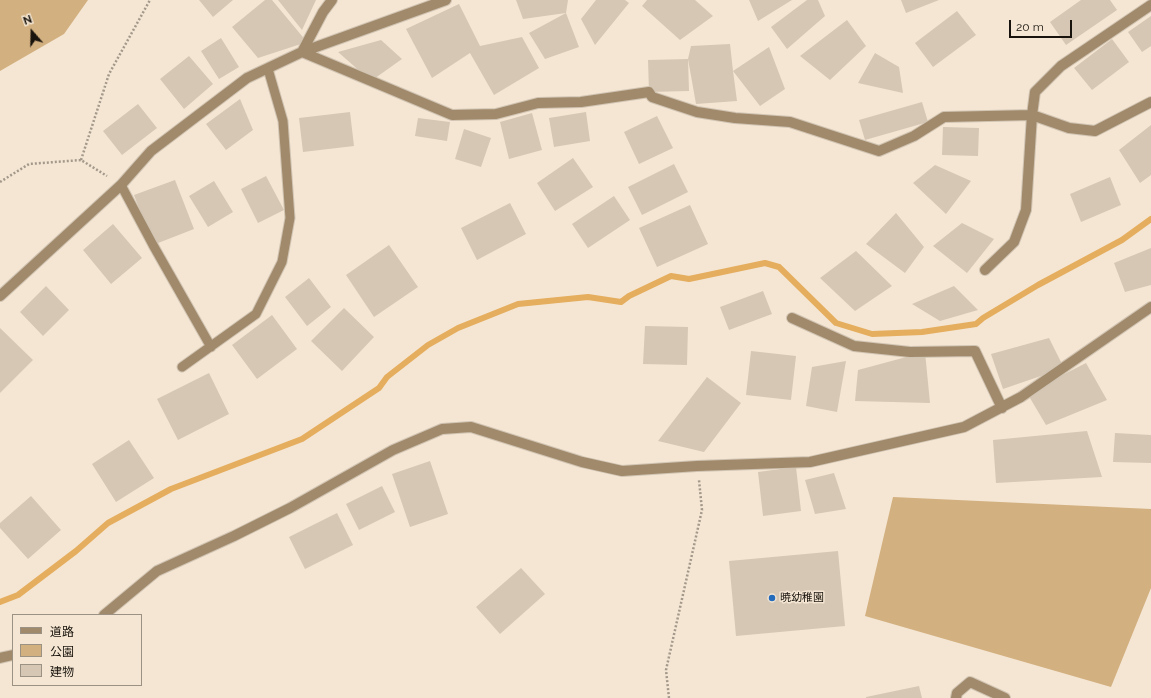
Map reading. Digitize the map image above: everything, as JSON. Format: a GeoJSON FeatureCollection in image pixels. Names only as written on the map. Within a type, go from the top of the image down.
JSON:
{"type":"FeatureCollection","features":[{"type":"Feature","properties":{"kind":"street"},"geometry":{"type":"LineString","coordinates":[[302,52],[322,12],[332,0]]}},
{"type":"Feature","properties":{"kind":"street"},"geometry":{"type":"LineString","coordinates":[[0,296],[121,185],[151,151],[247,78],[302,52],[446,0]]}},
{"type":"Feature","properties":{"kind":"street"},"geometry":{"type":"LineString","coordinates":[[985,270],[1014,242],[1026,210],[1035,92],[1061,66],[1151,5]]}},
{"type":"Feature","properties":{"kind":"street"},"geometry":{"type":"LineString","coordinates":[[302,52],[452,115],[496,114],[538,103],[581,102],[649,92],[652,96],[697,112],[735,118],[790,122],[879,151],[914,136],[944,117],[1032,116],[1069,128],[1095,131],[1151,102]]}},
{"type":"Feature","properties":{"kind":"street"},"geometry":{"type":"LineString","coordinates":[[105,614],[157,571],[283,512],[393,450],[442,429],[471,427],[582,462],[622,471],[697,466],[810,462],[964,427],[1021,398],[1151,307]]}},
{"type":"Feature","properties":{"kind":"street"},"geometry":{"type":"LineString","coordinates":[[792,318],[854,346],[910,352],[975,352],[1002,408]]}},
{"type":"Feature","properties":{"kind":"street"},"geometry":{"type":"LineString","coordinates":[[0,658],[12,655]]}},
{"type":"Feature","properties":{"kind":"street"},"geometry":{"type":"LineString","coordinates":[[956,698],[957,693],[970,682],[1005,698]]}},
{"type":"Feature","properties":{"kind":"lane"},"geometry":{"type":"LineString","coordinates":[[182,367],[256,314],[282,262],[290,218],[284,121],[268,69]]}},
{"type":"Feature","properties":{"kind":"lane"},"geometry":{"type":"LineString","coordinates":[[121,185],[211,347]]}},
{"type":"Feature","properties":{"kind":"path"},"geometry":{"type":"LineString","coordinates":[[81,160],[109,74],[150,0]]}},
{"type":"Feature","properties":{"kind":"path"},"geometry":{"type":"LineString","coordinates":[[0,182],[29,164],[81,160],[121,185]]}},
{"type":"Feature","properties":{"kind":"path"},"geometry":{"type":"LineString","coordinates":[[669,698],[666,670],[702,510],[697,466]]}},
{"type":"Feature","properties":{"kind":"green space"},"geometry":{"type":"Polygon","coordinates":[[[0,0],[88,0],[64,34],[0,71],[0,0]]]}},
{"type":"Feature","properties":{"kind":"green space"},"geometry":{"type":"Polygon","coordinates":[[[893,497],[1151,509],[1151,588],[1111,687],[865,616],[893,497]]]}},
{"type":"Feature","properties":{"kind":"building"},"geometry":{"type":"Polygon","coordinates":[[[199,0],[233,0],[213,17],[199,0]]]}},
{"type":"Feature","properties":{"kind":"building"},"geometry":{"type":"Polygon","coordinates":[[[265,0],[272,0],[307,42],[258,58],[232,27],[265,0]]]}},
{"type":"Feature","properties":{"kind":"building"},"geometry":{"type":"Polygon","coordinates":[[[278,0],[316,0],[302,30],[278,0]]]}},
{"type":"Feature","properties":{"kind":"building"},"geometry":{"type":"Polygon","coordinates":[[[516,0],[568,0],[566,13],[523,19],[516,0]]]}},
{"type":"Feature","properties":{"kind":"building"},"geometry":{"type":"Polygon","coordinates":[[[596,0],[625,0],[629,3],[595,45],[581,19],[596,0]]]}},
{"type":"Feature","properties":{"kind":"building"},"geometry":{"type":"Polygon","coordinates":[[[647,0],[695,0],[713,16],[680,40],[642,6],[647,0]]]}},
{"type":"Feature","properties":{"kind":"building"},"geometry":{"type":"Polygon","coordinates":[[[749,0],[792,0],[758,21],[749,0]]]}},
{"type":"Feature","properties":{"kind":"building"},"geometry":{"type":"Polygon","coordinates":[[[807,0],[818,0],[825,16],[787,49],[771,27],[807,0]]]}},
{"type":"Feature","properties":{"kind":"building"},"geometry":{"type":"Polygon","coordinates":[[[901,0],[939,0],[906,13],[901,0]]]}},
{"type":"Feature","properties":{"kind":"building"},"geometry":{"type":"Polygon","coordinates":[[[1081,0],[1110,0],[1117,10],[1066,45],[1050,22],[1081,0]]]}},
{"type":"Feature","properties":{"kind":"building"},"geometry":{"type":"Polygon","coordinates":[[[459,4],[480,46],[522,37],[539,68],[494,95],[470,53],[432,78],[406,29],[459,4]]]}},
{"type":"Feature","properties":{"kind":"building"},"geometry":{"type":"Polygon","coordinates":[[[957,11],[976,35],[933,67],[915,43],[957,11]]]}},
{"type":"Feature","properties":{"kind":"building"},"geometry":{"type":"Polygon","coordinates":[[[566,13],[579,47],[545,59],[529,33],[566,13]]]}},
{"type":"Feature","properties":{"kind":"building"},"geometry":{"type":"Polygon","coordinates":[[[1151,16],[1151,46],[1142,52],[1128,32],[1151,16]]]}},
{"type":"Feature","properties":{"kind":"building"},"geometry":{"type":"Polygon","coordinates":[[[847,20],[866,46],[830,80],[800,56],[847,20]]]}},
{"type":"Feature","properties":{"kind":"building"},"geometry":{"type":"Polygon","coordinates":[[[221,38],[239,67],[219,79],[201,51],[221,38]]]}},
{"type":"Feature","properties":{"kind":"building"},"geometry":{"type":"Polygon","coordinates":[[[1112,39],[1129,62],[1092,90],[1074,68],[1112,39]]]}},
{"type":"Feature","properties":{"kind":"building"},"geometry":{"type":"Polygon","coordinates":[[[381,40],[402,59],[371,81],[338,52],[381,40]]]}},
{"type":"Feature","properties":{"kind":"building"},"geometry":{"type":"Polygon","coordinates":[[[730,44],[737,101],[696,104],[688,59],[691,46],[730,44]]]}},
{"type":"Feature","properties":{"kind":"building"},"geometry":{"type":"Polygon","coordinates":[[[769,47],[785,89],[760,106],[733,71],[769,47]]]}},
{"type":"Feature","properties":{"kind":"building"},"geometry":{"type":"Polygon","coordinates":[[[875,53],[899,67],[903,93],[858,83],[875,53]]]}},
{"type":"Feature","properties":{"kind":"building"},"geometry":{"type":"Polygon","coordinates":[[[189,56],[213,84],[184,109],[160,79],[189,56]]]}},
{"type":"Feature","properties":{"kind":"building"},"geometry":{"type":"Polygon","coordinates":[[[688,59],[689,91],[649,92],[648,60],[688,59]]]}},
{"type":"Feature","properties":{"kind":"building"},"geometry":{"type":"Polygon","coordinates":[[[240,99],[253,130],[226,150],[206,124],[240,99]]]}},
{"type":"Feature","properties":{"kind":"building"},"geometry":{"type":"Polygon","coordinates":[[[922,102],[928,122],[865,140],[859,120],[922,102]]]}},
{"type":"Feature","properties":{"kind":"building"},"geometry":{"type":"Polygon","coordinates":[[[138,104],[157,128],[122,155],[103,131],[138,104]]]}},
{"type":"Feature","properties":{"kind":"building"},"geometry":{"type":"Polygon","coordinates":[[[350,112],[354,146],[303,152],[299,118],[350,112]]]}},
{"type":"Feature","properties":{"kind":"building"},"geometry":{"type":"Polygon","coordinates":[[[586,112],[590,141],[554,147],[549,118],[586,112]]]}},
{"type":"Feature","properties":{"kind":"building"},"geometry":{"type":"Polygon","coordinates":[[[532,113],[542,150],[509,159],[500,122],[532,113]]]}},
{"type":"Feature","properties":{"kind":"building"},"geometry":{"type":"Polygon","coordinates":[[[657,116],[673,148],[639,164],[624,132],[657,116]]]}},
{"type":"Feature","properties":{"kind":"building"},"geometry":{"type":"Polygon","coordinates":[[[418,118],[450,122],[447,141],[415,136],[418,118]]]}},
{"type":"Feature","properties":{"kind":"building"},"geometry":{"type":"Polygon","coordinates":[[[1151,125],[1151,175],[1140,183],[1119,150],[1151,125]]]}},
{"type":"Feature","properties":{"kind":"building"},"geometry":{"type":"Polygon","coordinates":[[[943,127],[979,128],[978,156],[942,155],[943,127]]]}},
{"type":"Feature","properties":{"kind":"building"},"geometry":{"type":"Polygon","coordinates":[[[464,129],[491,138],[481,167],[455,159],[464,129]]]}},
{"type":"Feature","properties":{"kind":"building"},"geometry":{"type":"Polygon","coordinates":[[[573,158],[593,187],[555,211],[537,183],[573,158]]]}},
{"type":"Feature","properties":{"kind":"building"},"geometry":{"type":"Polygon","coordinates":[[[674,164],[688,192],[642,215],[628,187],[674,164]]]}},
{"type":"Feature","properties":{"kind":"building"},"geometry":{"type":"Polygon","coordinates":[[[935,165],[971,181],[946,214],[913,183],[935,165]]]}},
{"type":"Feature","properties":{"kind":"building"},"geometry":{"type":"Polygon","coordinates":[[[266,176],[284,210],[258,223],[241,189],[266,176]]]}},
{"type":"Feature","properties":{"kind":"building"},"geometry":{"type":"Polygon","coordinates":[[[1110,177],[1121,205],[1081,222],[1070,194],[1110,177]]]}},
{"type":"Feature","properties":{"kind":"building"},"geometry":{"type":"Polygon","coordinates":[[[175,180],[194,229],[153,245],[134,195],[175,180]]]}},
{"type":"Feature","properties":{"kind":"building"},"geometry":{"type":"Polygon","coordinates":[[[214,181],[233,212],[208,227],[189,196],[214,181]]]}},
{"type":"Feature","properties":{"kind":"building"},"geometry":{"type":"Polygon","coordinates":[[[614,196],[630,220],[588,248],[572,224],[614,196]]]}},
{"type":"Feature","properties":{"kind":"building"},"geometry":{"type":"Polygon","coordinates":[[[510,203],[526,234],[477,260],[461,228],[510,203]]]}},
{"type":"Feature","properties":{"kind":"building"},"geometry":{"type":"Polygon","coordinates":[[[690,205],[708,244],[657,267],[639,228],[690,205]]]}},
{"type":"Feature","properties":{"kind":"building"},"geometry":{"type":"Polygon","coordinates":[[[896,213],[924,247],[905,273],[866,244],[896,213]]]}},
{"type":"Feature","properties":{"kind":"building"},"geometry":{"type":"Polygon","coordinates":[[[962,223],[994,239],[967,273],[933,246],[962,223]]]}},
{"type":"Feature","properties":{"kind":"building"},"geometry":{"type":"Polygon","coordinates":[[[113,224],[142,258],[111,284],[83,250],[113,224]]]}},
{"type":"Feature","properties":{"kind":"building"},"geometry":{"type":"Polygon","coordinates":[[[389,245],[418,287],[374,317],[346,275],[389,245]]]}},
{"type":"Feature","properties":{"kind":"building"},"geometry":{"type":"Polygon","coordinates":[[[1151,248],[1151,285],[1125,292],[1114,263],[1151,248]]]}},
{"type":"Feature","properties":{"kind":"building"},"geometry":{"type":"Polygon","coordinates":[[[856,251],[892,286],[855,311],[820,278],[856,251]]]}},
{"type":"Feature","properties":{"kind":"building"},"geometry":{"type":"Polygon","coordinates":[[[309,278],[331,307],[307,326],[285,297],[309,278]]]}},
{"type":"Feature","properties":{"kind":"building"},"geometry":{"type":"Polygon","coordinates":[[[46,286],[69,310],[43,336],[20,312],[46,286]]]}},
{"type":"Feature","properties":{"kind":"building"},"geometry":{"type":"Polygon","coordinates":[[[954,286],[978,310],[940,321],[912,304],[954,286]]]}},
{"type":"Feature","properties":{"kind":"building"},"geometry":{"type":"Polygon","coordinates":[[[763,291],[772,314],[729,330],[720,307],[763,291]]]}},
{"type":"Feature","properties":{"kind":"building"},"geometry":{"type":"Polygon","coordinates":[[[344,308],[374,337],[342,371],[311,341],[344,308]]]}},
{"type":"Feature","properties":{"kind":"building"},"geometry":{"type":"Polygon","coordinates":[[[272,315],[297,349],[257,379],[232,345],[272,315]]]}},
{"type":"Feature","properties":{"kind":"building"},"geometry":{"type":"Polygon","coordinates":[[[645,326],[688,327],[687,365],[643,364],[645,326]]]}},
{"type":"Feature","properties":{"kind":"building"},"geometry":{"type":"Polygon","coordinates":[[[0,328],[33,360],[0,393],[0,328]]]}},
{"type":"Feature","properties":{"kind":"building"},"geometry":{"type":"Polygon","coordinates":[[[1049,338],[1064,368],[1003,389],[991,354],[1049,338]]]}},
{"type":"Feature","properties":{"kind":"building"},"geometry":{"type":"Polygon","coordinates":[[[751,351],[796,356],[791,400],[746,395],[751,351]]]}},
{"type":"Feature","properties":{"kind":"building"},"geometry":{"type":"Polygon","coordinates":[[[925,352],[930,403],[855,401],[858,370],[925,352]]]}},
{"type":"Feature","properties":{"kind":"building"},"geometry":{"type":"Polygon","coordinates":[[[846,361],[837,412],[806,406],[812,367],[846,361]]]}},
{"type":"Feature","properties":{"kind":"building"},"geometry":{"type":"Polygon","coordinates":[[[1086,363],[1107,400],[1046,425],[1027,393],[1086,363]]]}},
{"type":"Feature","properties":{"kind":"building"},"geometry":{"type":"Polygon","coordinates":[[[209,373],[229,414],[178,440],[157,399],[209,373]]]}},
{"type":"Feature","properties":{"kind":"building"},"geometry":{"type":"Polygon","coordinates":[[[707,377],[741,403],[704,452],[658,441],[707,377]]]}},
{"type":"Feature","properties":{"kind":"building"},"geometry":{"type":"Polygon","coordinates":[[[1087,431],[1102,477],[996,483],[993,440],[1087,431]]]}},
{"type":"Feature","properties":{"kind":"building"},"geometry":{"type":"Polygon","coordinates":[[[1115,433],[1151,435],[1151,463],[1113,462],[1115,433]]]}},
{"type":"Feature","properties":{"kind":"building"},"geometry":{"type":"Polygon","coordinates":[[[129,440],[154,478],[116,502],[92,464],[129,440]]]}},
{"type":"Feature","properties":{"kind":"building"},"geometry":{"type":"Polygon","coordinates":[[[430,461],[448,514],[410,527],[392,474],[430,461]]]}},
{"type":"Feature","properties":{"kind":"building"},"geometry":{"type":"Polygon","coordinates":[[[796,467],[801,511],[763,516],[758,472],[796,467]]]}},
{"type":"Feature","properties":{"kind":"building"},"geometry":{"type":"Polygon","coordinates":[[[834,473],[846,509],[815,514],[805,480],[834,473]]]}},
{"type":"Feature","properties":{"kind":"building"},"geometry":{"type":"Polygon","coordinates":[[[382,486],[395,512],[359,530],[346,504],[382,486]]]}},
{"type":"Feature","properties":{"kind":"building"},"geometry":{"type":"Polygon","coordinates":[[[31,496],[61,530],[28,559],[0,528],[0,523],[31,496]]]}},
{"type":"Feature","properties":{"kind":"building"},"geometry":{"type":"Polygon","coordinates":[[[337,513],[353,545],[305,569],[289,537],[337,513]]]}},
{"type":"Feature","properties":{"kind":"building"},"geometry":{"type":"Polygon","coordinates":[[[838,551],[845,626],[736,636],[729,561],[838,551]]]}},
{"type":"Feature","properties":{"kind":"building"},"geometry":{"type":"Polygon","coordinates":[[[521,568],[545,594],[500,634],[476,607],[521,568]]]}},
{"type":"Feature","properties":{"kind":"building"},"geometry":{"type":"Polygon","coordinates":[[[919,686],[922,698],[866,698],[866,697],[919,686]]]}},
{"type":"Feature","properties":{"kind":"waterway"},"geometry":{"type":"LineString","coordinates":[[0,602],[18,595],[76,551],[108,523],[171,489],[302,439],[379,388],[387,377],[428,345],[458,328],[518,304],[588,297],[621,302],[629,296],[671,276],[689,279],[765,263],[779,267],[836,323],[872,334],[922,332],[976,324],[983,318],[1038,285],[1122,240],[1151,219]]}},
{"type":"Feature","properties":{"kind":"place","name":"暁幼稚園"},"geometry":{"type":"Point","coordinates":[772,598]}}]}
